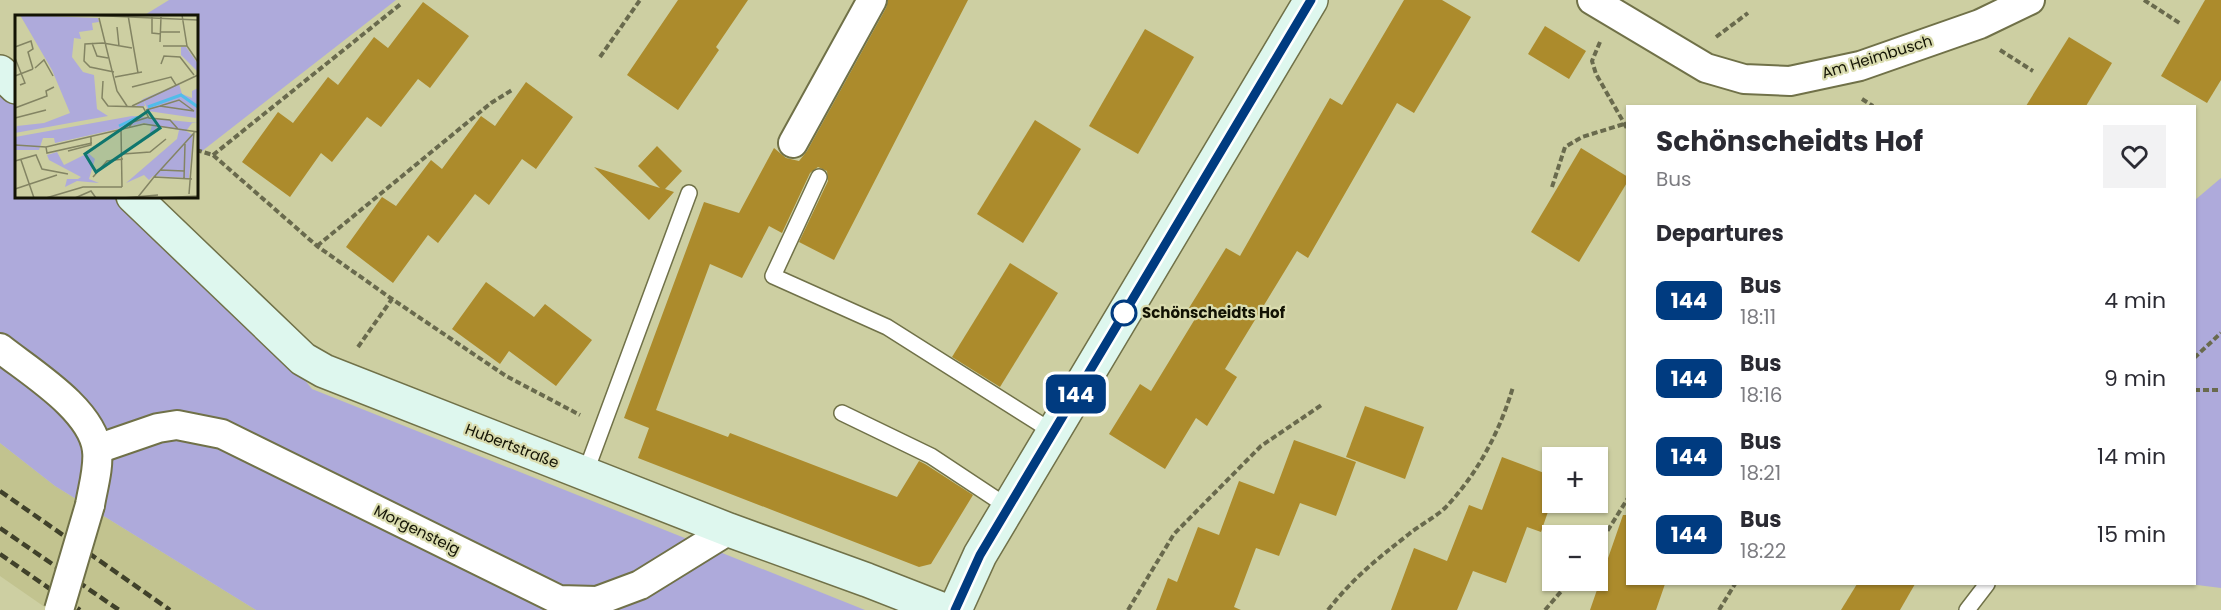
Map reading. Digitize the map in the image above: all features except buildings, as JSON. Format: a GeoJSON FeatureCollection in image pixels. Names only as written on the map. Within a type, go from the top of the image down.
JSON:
{"type":"FeatureCollection","features":[{"type":"Feature","properties":{"kind":"street"},"geometry":{"type":"LineString","coordinates":[[793,143],[872,0]]}},
{"type":"Feature","properties":{"kind":"street"},"geometry":{"type":"LineString","coordinates":[[955,610],[980,555],[1008,507],[1311,0]]}},
{"type":"Feature","properties":{"kind":"street","name":"Am Heimbusch"},"geometry":{"type":"LineString","coordinates":[[1592,0],[1706,68],[1744,79],[1790,81],[1860,66],[1980,24],[2031,0]]}},
{"type":"Feature","properties":{"kind":"street"},"geometry":{"type":"LineString","coordinates":[[0,72],[15,86]]}},
{"type":"Feature","properties":{"kind":"street","name":"Hubertstraße"},"geometry":{"type":"LineString","coordinates":[[135,198],[303,359],[324,371],[729,530],[944,610]]}},
{"type":"Feature","properties":{"kind":"street"},"geometry":{"type":"LineString","coordinates":[[0,348],[70,402],[91,432],[97,449],[96,476],[90,505],[59,610]]}},
{"type":"Feature","properties":{"kind":"street","name":"Morgensteig"},"geometry":{"type":"LineString","coordinates":[[97,449],[158,428],[177,425],[222,434],[559,600],[597,601],[640,585],[729,530]]}},
{"type":"Feature","properties":{"kind":"lane"},"geometry":{"type":"LineString","coordinates":[[819,177],[773,276],[887,327],[1053,432]]}},
{"type":"Feature","properties":{"kind":"lane"},"geometry":{"type":"LineString","coordinates":[[585,474],[689,193]]}},
{"type":"Feature","properties":{"kind":"lane"},"geometry":{"type":"LineString","coordinates":[[842,413],[931,456],[1008,507]]}},
{"type":"Feature","properties":{"kind":"lane"},"geometry":{"type":"LineString","coordinates":[[1967,610],[1986,585]]}},
{"type":"Feature","properties":{"kind":"path"},"geometry":{"type":"LineString","coordinates":[[600,57],[640,0]]}},
{"type":"Feature","properties":{"kind":"path"},"geometry":{"type":"LineString","coordinates":[[2144,0],[2181,24]]}},
{"type":"Feature","properties":{"kind":"path"},"geometry":{"type":"LineString","coordinates":[[213,155],[402,3]]}},
{"type":"Feature","properties":{"kind":"path"},"geometry":{"type":"LineString","coordinates":[[1617,15],[1594,52],[1592,62],[1596,74],[1626,127]]}},
{"type":"Feature","properties":{"kind":"path"},"geometry":{"type":"LineString","coordinates":[[317,246],[491,103],[513,90]]}},
{"type":"Feature","properties":{"kind":"path"},"geometry":{"type":"LineString","coordinates":[[1552,187],[1565,147],[1582,137],[1624,124]]}},
{"type":"Feature","properties":{"kind":"path"},"geometry":{"type":"LineString","coordinates":[[198,151],[213,155],[317,246],[392,299],[506,376],[602,426]]}},
{"type":"Feature","properties":{"kind":"path"},"geometry":{"type":"LineString","coordinates":[[343,379],[355,352],[392,299]]}},
{"type":"Feature","properties":{"kind":"path"},"geometry":{"type":"LineString","coordinates":[[2196,356],[2221,333]]}},
{"type":"Feature","properties":{"kind":"path"},"geometry":{"type":"LineString","coordinates":[[1328,610],[1349,584],[1382,555],[1445,508],[1478,465],[1505,412],[1513,387]]}},
{"type":"Feature","properties":{"kind":"path"},"geometry":{"type":"LineString","coordinates":[[2196,390],[2221,390]]}},
{"type":"Feature","properties":{"kind":"path"},"geometry":{"type":"LineString","coordinates":[[1128,610],[1174,534],[1261,446],[1323,404]]}},
{"type":"Feature","properties":{"kind":"path"},"geometry":{"type":"LineString","coordinates":[[1608,530],[1626,501]]}},
{"type":"Feature","properties":{"kind":"path"},"geometry":{"type":"LineString","coordinates":[[1719,610],[1734,585]]}},
{"type":"Feature","properties":{"kind":"path"},"geometry":{"type":"LineString","coordinates":[[1545,610],[1561,591]]}},
{"type":"Feature","properties":{"kind":"shaded area"},"geometry":{"type":"Polygon","coordinates":[[[169,0],[396,0],[198,154],[198,15],[145,15],[169,0]]]}},
{"type":"Feature","properties":{"kind":"shaded area"},"geometry":{"type":"Polygon","coordinates":[[[0,80],[15,94],[15,198],[124,198],[287,358],[312,389],[865,610],[256,610],[55,486],[0,443],[0,80]]]}},
{"type":"Feature","properties":{"kind":"shaded area"},"geometry":{"type":"Polygon","coordinates":[[[2221,178],[2221,588],[2196,585],[2196,199],[2221,178]]]}},
{"type":"Feature","properties":{"kind":"shaded area"},"geometry":{"type":"Polygon","coordinates":[[[0,443],[55,486],[256,610],[49,610],[0,576],[0,443]]]}},
{"type":"Feature","properties":{"kind":"railway"},"geometry":{"type":"LineString","coordinates":[[0,491],[170,610]]}},
{"type":"Feature","properties":{"kind":"railway"},"geometry":{"type":"LineString","coordinates":[[0,528],[119,610]]}},
{"type":"Feature","properties":{"kind":"railway"},"geometry":{"type":"LineString","coordinates":[[0,554],[80,610]]}},
{"type":"Feature","properties":{"kind":"bus line","name":"144"},"geometry":{"type":"LineString","coordinates":[[955,610],[980,555],[1311,0]]}},
{"type":"Feature","properties":{"kind":"place","name":"Schönscheidts Hof"},"geometry":{"type":"Point","coordinates":[1124,313]}}]}
